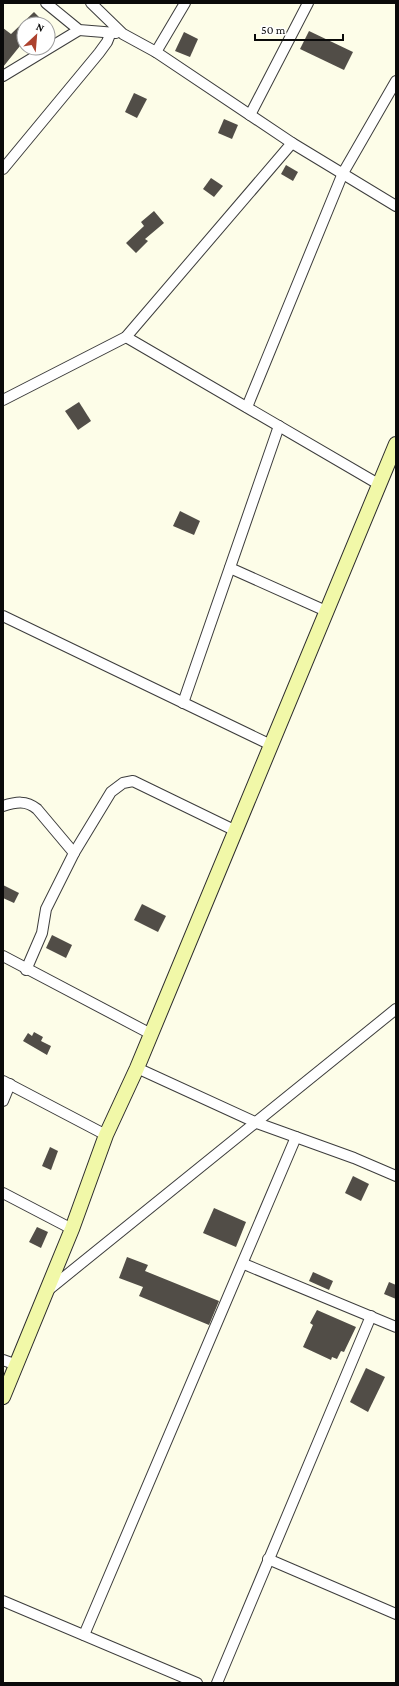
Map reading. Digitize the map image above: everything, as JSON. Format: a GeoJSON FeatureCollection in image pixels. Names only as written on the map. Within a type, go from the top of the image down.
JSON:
{"type":"FeatureCollection","features":[{"type":"Feature","properties":{"kind":"street"},"geometry":{"type":"LineString","coordinates":[[46,3],[79,30]]}},
{"type":"Feature","properties":{"kind":"street"},"geometry":{"type":"LineString","coordinates":[[91,3],[123,34],[156,52],[292,143],[396,206]]}},
{"type":"Feature","properties":{"kind":"street"},"geometry":{"type":"LineString","coordinates":[[156,52],[185,3]]}},
{"type":"Feature","properties":{"kind":"street"},"geometry":{"type":"LineString","coordinates":[[250,115],[308,3]]}},
{"type":"Feature","properties":{"kind":"street"},"geometry":{"type":"LineString","coordinates":[[3,76],[79,30],[123,34]]}},
{"type":"Feature","properties":{"kind":"street"},"geometry":{"type":"LineString","coordinates":[[3,170],[108,42],[111,32]]}},
{"type":"Feature","properties":{"kind":"street"},"geometry":{"type":"LineString","coordinates":[[247,408],[342,173],[396,81]]}},
{"type":"Feature","properties":{"kind":"street"},"geometry":{"type":"LineString","coordinates":[[3,400],[126,336],[292,143]]}},
{"type":"Feature","properties":{"kind":"street"},"geometry":{"type":"LineString","coordinates":[[126,336],[380,485]]}},
{"type":"Feature","properties":{"kind":"street"},"geometry":{"type":"LineString","coordinates":[[183,703],[279,426]]}},
{"type":"Feature","properties":{"kind":"street"},"geometry":{"type":"LineString","coordinates":[[3,1397],[72,1229],[106,1135],[137,1068],[396,444]]}},
{"type":"Feature","properties":{"kind":"street"},"geometry":{"type":"LineString","coordinates":[[230,568],[326,611]]}},
{"type":"Feature","properties":{"kind":"street"},"geometry":{"type":"LineString","coordinates":[[3,616],[271,745]]}},
{"type":"Feature","properties":{"kind":"street"},"geometry":{"type":"LineString","coordinates":[[26,970],[42,933],[46,910],[74,853],[111,792],[123,783],[133,781],[236,831]]}},
{"type":"Feature","properties":{"kind":"street"},"geometry":{"type":"LineString","coordinates":[[3,806],[22,802],[31,804],[37,809],[74,853]]}},
{"type":"Feature","properties":{"kind":"street"},"geometry":{"type":"LineString","coordinates":[[3,956],[26,970],[151,1034]]}},
{"type":"Feature","properties":{"kind":"street"},"geometry":{"type":"LineString","coordinates":[[47,1291],[257,1123],[396,1009]]}},
{"type":"Feature","properties":{"kind":"street"},"geometry":{"type":"LineString","coordinates":[[386,1017],[396,1022]]}},
{"type":"Feature","properties":{"kind":"street"},"geometry":{"type":"LineString","coordinates":[[137,1068],[257,1123],[354,1158],[396,1176]]}},
{"type":"Feature","properties":{"kind":"street"},"geometry":{"type":"LineString","coordinates":[[3,1102],[6,1083],[106,1135]]}},
{"type":"Feature","properties":{"kind":"street"},"geometry":{"type":"LineString","coordinates":[[84,1636],[244,1264],[296,1137]]}},
{"type":"Feature","properties":{"kind":"street"},"geometry":{"type":"LineString","coordinates":[[3,1193],[72,1229]]}},
{"type":"Feature","properties":{"kind":"street"},"geometry":{"type":"LineString","coordinates":[[244,1264],[396,1327]]}},
{"type":"Feature","properties":{"kind":"street"},"geometry":{"type":"LineString","coordinates":[[217,1683],[371,1316]]}},
{"type":"Feature","properties":{"kind":"street"},"geometry":{"type":"LineString","coordinates":[[3,1360],[17,1365]]}},
{"type":"Feature","properties":{"kind":"street"},"geometry":{"type":"LineString","coordinates":[[268,1559],[396,1614]]}},
{"type":"Feature","properties":{"kind":"street"},"geometry":{"type":"LineString","coordinates":[[3,1601],[197,1683]]}},
{"type":"Feature","properties":{"kind":"building"},"geometry":{"type":"Polygon","coordinates":[[[34,12],[38,16],[30,16],[34,12]]]}},
{"type":"Feature","properties":{"kind":"building"},"geometry":{"type":"Polygon","coordinates":[[[3,28],[11,34],[16,29],[16,51],[3,67],[3,28]]]}},
{"type":"Feature","properties":{"kind":"building"},"geometry":{"type":"Polygon","coordinates":[[[309,31],[353,52],[344,70],[300,49],[309,31]]]}},
{"type":"Feature","properties":{"kind":"building"},"geometry":{"type":"Polygon","coordinates":[[[184,32],[198,39],[190,57],[175,51],[184,32]]]}},
{"type":"Feature","properties":{"kind":"building"},"geometry":{"type":"Polygon","coordinates":[[[134,93],[147,99],[137,118],[125,112],[134,93]]]}},
{"type":"Feature","properties":{"kind":"building"},"geometry":{"type":"Polygon","coordinates":[[[224,119],[238,125],[232,139],[218,133],[224,119]]]}},
{"type":"Feature","properties":{"kind":"building"},"geometry":{"type":"Polygon","coordinates":[[[286,165],[298,172],[293,181],[281,174],[286,165]]]}},
{"type":"Feature","properties":{"kind":"building"},"geometry":{"type":"Polygon","coordinates":[[[211,178],[223,186],[214,197],[203,189],[211,178]]]}},
{"type":"Feature","properties":{"kind":"building"},"geometry":{"type":"Polygon","coordinates":[[[154,211],[164,223],[145,239],[148,241],[136,253],[126,243],[144,226],[141,222],[154,211]]]}},
{"type":"Feature","properties":{"kind":"building"},"geometry":{"type":"Polygon","coordinates":[[[79,402],[91,421],[78,430],[65,411],[79,402]]]}},
{"type":"Feature","properties":{"kind":"building"},"geometry":{"type":"Polygon","coordinates":[[[180,511],[200,521],[194,535],[173,526],[180,511]]]}},
{"type":"Feature","properties":{"kind":"building"},"geometry":{"type":"Polygon","coordinates":[[[3,885],[19,893],[14,903],[3,898],[3,885]]]}},
{"type":"Feature","properties":{"kind":"building"},"geometry":{"type":"Polygon","coordinates":[[[142,904],[166,916],[158,932],[134,920],[142,904]]]}},
{"type":"Feature","properties":{"kind":"building"},"geometry":{"type":"Polygon","coordinates":[[[52,935],[72,945],[66,958],[46,948],[52,935]]]}},
{"type":"Feature","properties":{"kind":"building"},"geometry":{"type":"Polygon","coordinates":[[[34,1032],[43,1037],[41,1041],[51,1046],[47,1055],[23,1041],[28,1033],[32,1036],[34,1032]]]}},
{"type":"Feature","properties":{"kind":"building"},"geometry":{"type":"Polygon","coordinates":[[[50,1147],[58,1151],[51,1170],[42,1166],[50,1147]]]}},
{"type":"Feature","properties":{"kind":"building"},"geometry":{"type":"Polygon","coordinates":[[[353,1176],[369,1184],[361,1201],[345,1193],[353,1176]]]}},
{"type":"Feature","properties":{"kind":"building"},"geometry":{"type":"Polygon","coordinates":[[[214,1208],[246,1222],[236,1247],[203,1233],[214,1208]]]}},
{"type":"Feature","properties":{"kind":"building"},"geometry":{"type":"Polygon","coordinates":[[[37,1227],[48,1232],[41,1248],[29,1242],[37,1227]]]}},
{"type":"Feature","properties":{"kind":"building"},"geometry":{"type":"Polygon","coordinates":[[[127,1257],[148,1265],[145,1271],[219,1301],[209,1325],[139,1296],[143,1287],[119,1278],[127,1257]]]}},
{"type":"Feature","properties":{"kind":"building"},"geometry":{"type":"Polygon","coordinates":[[[313,1272],[333,1281],[329,1290],[309,1281],[313,1272]]]}},
{"type":"Feature","properties":{"kind":"building"},"geometry":{"type":"Polygon","coordinates":[[[389,1282],[396,1285],[396,1299],[384,1294],[389,1282]]]}},
{"type":"Feature","properties":{"kind":"building"},"geometry":{"type":"Polygon","coordinates":[[[317,1310],[356,1327],[344,1352],[341,1351],[337,1359],[332,1357],[331,1360],[303,1347],[313,1325],[310,1323],[317,1310]]]}},
{"type":"Feature","properties":{"kind":"building"},"geometry":{"type":"Polygon","coordinates":[[[366,1368],[385,1377],[368,1412],[350,1402],[366,1368]]]}}]}
